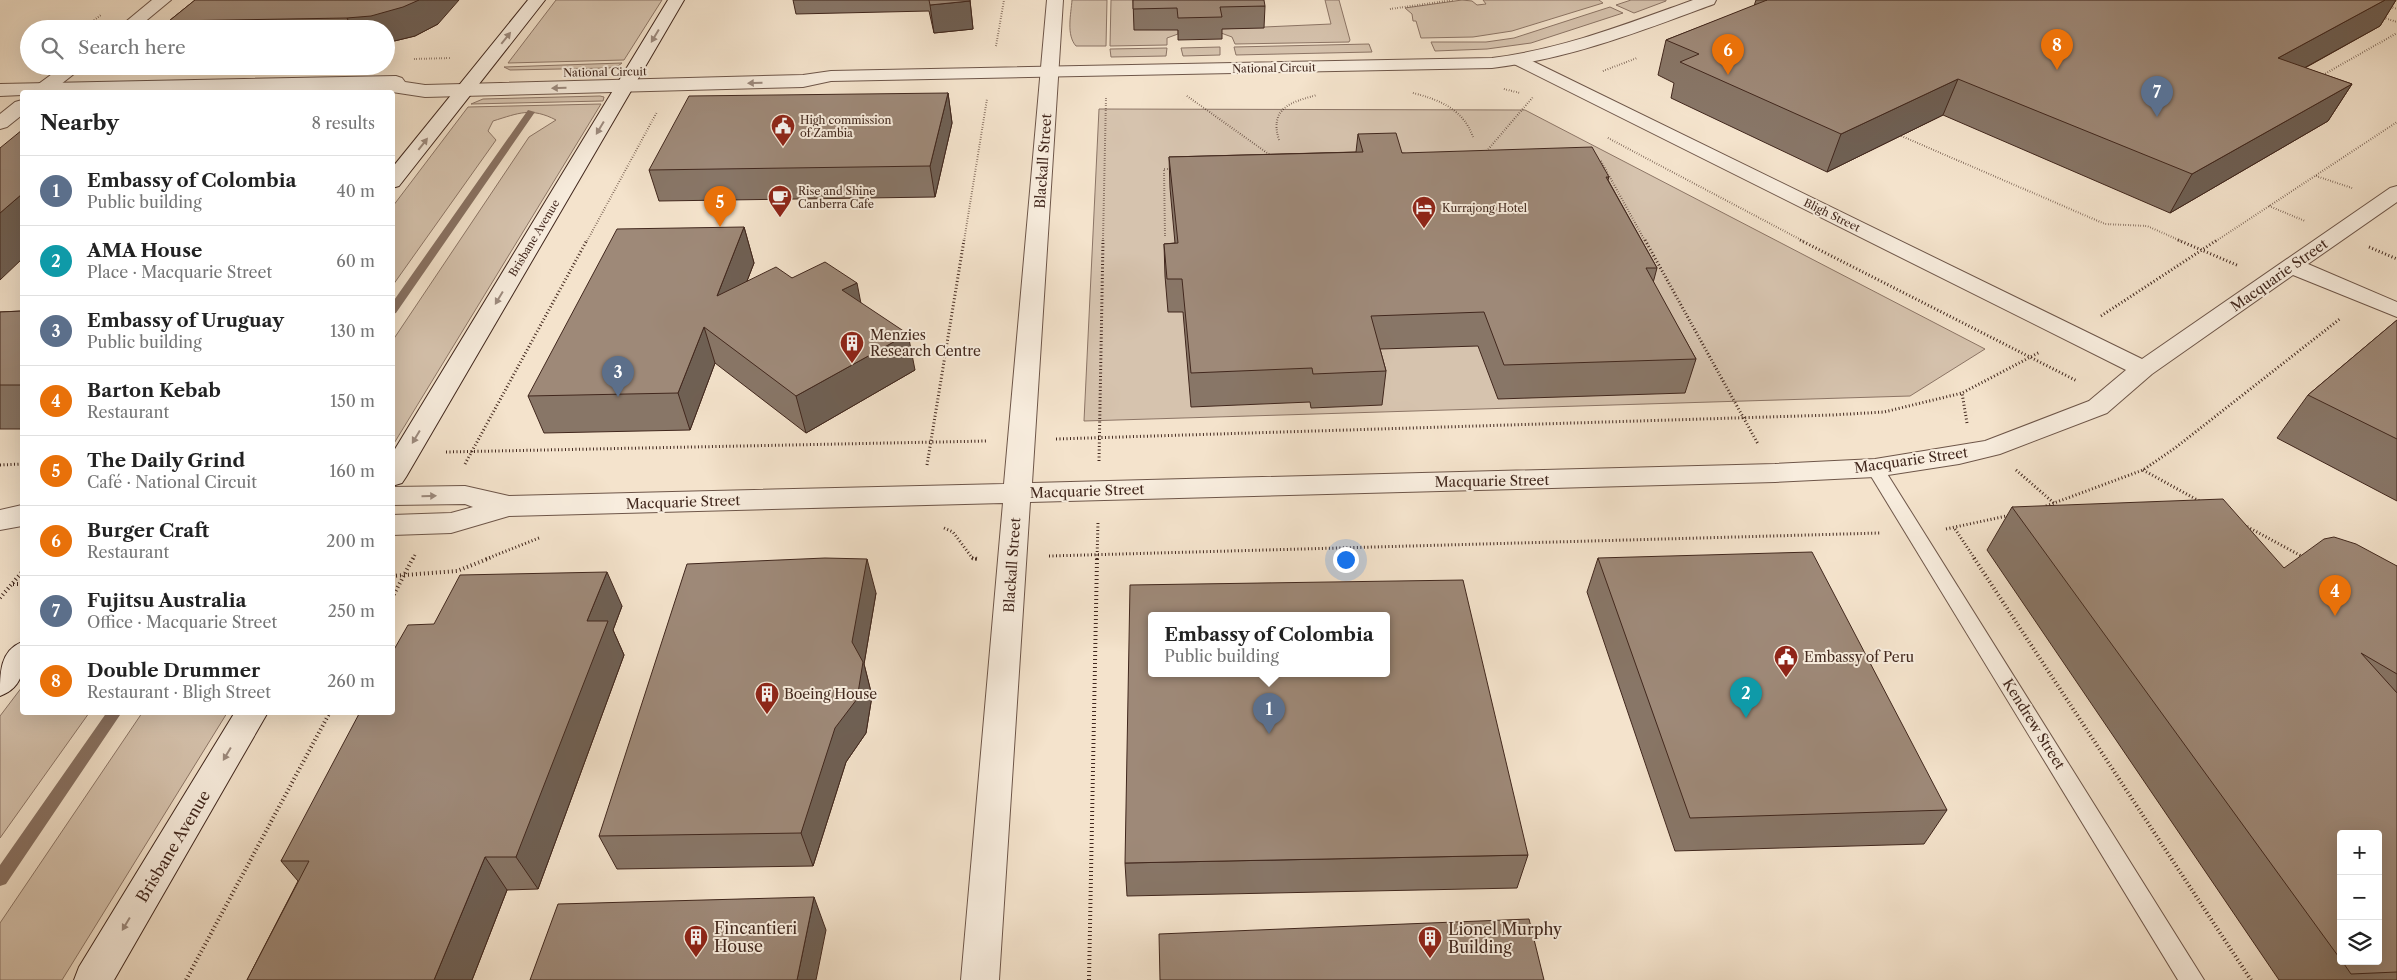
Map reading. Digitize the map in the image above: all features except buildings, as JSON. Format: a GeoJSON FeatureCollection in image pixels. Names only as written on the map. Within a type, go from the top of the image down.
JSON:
{"type":"FeatureCollection","features":[{"type":"Feature","properties":{"kind":"street"},"geometry":{"type":"LineString","coordinates":[[137,20],[163,0]]}},
{"type":"Feature","properties":{"kind":"street"},"geometry":{"type":"LineString","coordinates":[[395,178],[537,0]]}},
{"type":"Feature","properties":{"kind":"street","name":"Brisbane Avenue"},"geometry":{"type":"LineString","coordinates":[[395,472],[676,0]]}},
{"type":"Feature","properties":{"kind":"street","name":"Blackall Street"},"geometry":{"type":"LineString","coordinates":[[980,980],[1014,558],[1017,493],[1055,0]]}},
{"type":"Feature","properties":{"kind":"street","name":"National Circuit"},"geometry":{"type":"LineString","coordinates":[[90,90],[379,84],[424,91],[470,83],[629,79],[803,81],[831,76],[1436,65],[1520,60],[1570,50],[1708,0]]}},
{"type":"Feature","properties":{"kind":"street","name":"Bligh Street"},"geometry":{"type":"LineString","coordinates":[[1520,60],[2144,369]]}},
{"type":"Feature","properties":{"kind":"street"},"geometry":{"type":"LineString","coordinates":[[43,90],[63,75]]}},
{"type":"Feature","properties":{"kind":"street","name":"National Circuit"},"geometry":{"type":"LineString","coordinates":[[0,90],[20,90]]}},
{"type":"Feature","properties":{"kind":"street"},"geometry":{"type":"LineString","coordinates":[[0,123],[20,108]]}},
{"type":"Feature","properties":{"kind":"street","name":"Macquarie Street"},"geometry":{"type":"LineString","coordinates":[[395,525],[451,523],[509,506],[1775,473],[1875,468],[1991,448],[2098,407],[2144,369],[2397,192]]}},
{"type":"Feature","properties":{"kind":"street"},"geometry":{"type":"LineString","coordinates":[[2292,266],[2397,310]]}},
{"type":"Feature","properties":{"kind":"street","name":"Macquarie Street"},"geometry":{"type":"LineString","coordinates":[[395,496],[465,495],[509,506]]}},
{"type":"Feature","properties":{"kind":"street"},"geometry":{"type":"LineString","coordinates":[[0,683],[20,657]]}},
{"type":"Feature","properties":{"kind":"street","name":"Brisbane Avenue"},"geometry":{"type":"LineString","coordinates":[[93,980],[250,715]]}},
{"type":"Feature","properties":{"kind":"lane","name":"Kendrew Street"},"geometry":{"type":"LineString","coordinates":[[1875,468],[2192,980]]}},
{"type":"Feature","properties":{"kind":"path"},"geometry":{"type":"LineString","coordinates":[[973,559],[953,532],[937,525],[918,521],[1004,0]]}},
{"type":"Feature","properties":{"kind":"path"},"geometry":{"type":"LineString","coordinates":[[1390,9],[1453,0]]}},
{"type":"Feature","properties":{"kind":"path"},"geometry":{"type":"LineString","coordinates":[[2382,4],[2397,9]]}},
{"type":"Feature","properties":{"kind":"path"},"geometry":{"type":"LineString","coordinates":[[2379,17],[2397,22]]}},
{"type":"Feature","properties":{"kind":"path"},"geometry":{"type":"LineString","coordinates":[[2320,76],[2397,33]]}},
{"type":"Feature","properties":{"kind":"path"},"geometry":{"type":"LineString","coordinates":[[414,59],[450,58]]}},
{"type":"Feature","properties":{"kind":"path"},"geometry":{"type":"LineString","coordinates":[[1601,72],[1637,58]]}},
{"type":"Feature","properties":{"kind":"path"},"geometry":{"type":"LineString","coordinates":[[1496,87],[1541,102]]}},
{"type":"Feature","properties":{"kind":"path"},"geometry":{"type":"LineString","coordinates":[[1409,92],[1448,104],[1470,125],[1473,137]]}},
{"type":"Feature","properties":{"kind":"path"},"geometry":{"type":"LineString","coordinates":[[1185,95],[1271,156]]}},
{"type":"Feature","properties":{"kind":"path"},"geometry":{"type":"LineString","coordinates":[[1280,140],[1274,126],[1276,117],[1289,106],[1318,95]]}},
{"type":"Feature","properties":{"kind":"path"},"geometry":{"type":"LineString","coordinates":[[1099,491],[1106,97]]}},
{"type":"Feature","properties":{"kind":"path"},"geometry":{"type":"LineString","coordinates":[[1484,154],[1532,98]]}},
{"type":"Feature","properties":{"kind":"path"},"geometry":{"type":"LineString","coordinates":[[465,465],[659,108]]}},
{"type":"Feature","properties":{"kind":"path"},"geometry":{"type":"LineString","coordinates":[[472,451],[1021,440],[1884,412],[1962,393],[2073,334],[2397,122]]}},
{"type":"Feature","properties":{"kind":"path"},"geometry":{"type":"LineString","coordinates":[[1601,134],[1756,218],[2110,398]]}},
{"type":"Feature","properties":{"kind":"path"},"geometry":{"type":"LineString","coordinates":[[1898,134],[2105,224],[2147,226],[2202,250]]}},
{"type":"Feature","properties":{"kind":"path"},"geometry":{"type":"LineString","coordinates":[[1592,161],[1601,161],[1775,473]]}},
{"type":"Feature","properties":{"kind":"path"},"geometry":{"type":"LineString","coordinates":[[1165,236],[1164,169],[1183,169]]}},
{"type":"Feature","properties":{"kind":"path"},"geometry":{"type":"LineString","coordinates":[[2037,508],[2055,504],[2142,470],[2175,448],[2346,313]]}},
{"type":"Feature","properties":{"kind":"path"},"geometry":{"type":"LineString","coordinates":[[1962,393],[1967,427]]}},
{"type":"Feature","properties":{"kind":"path"},"geometry":{"type":"LineString","coordinates":[[0,465],[20,464]]}},
{"type":"Feature","properties":{"kind":"path"},"geometry":{"type":"LineString","coordinates":[[2142,470],[2204,503]]}},
{"type":"Feature","properties":{"kind":"path"},"geometry":{"type":"LineString","coordinates":[[1089,980],[1097,554],[1915,531],[1954,529],[2019,513]]}},
{"type":"Feature","properties":{"kind":"path"},"geometry":{"type":"LineString","coordinates":[[2239,522],[2309,560]]}},
{"type":"Feature","properties":{"kind":"path"},"geometry":{"type":"LineString","coordinates":[[1954,529],[2252,980]]}},
{"type":"Feature","properties":{"kind":"path"},"geometry":{"type":"LineString","coordinates":[[395,576],[457,571],[541,537]]}},
{"type":"Feature","properties":{"kind":"path"},"geometry":{"type":"LineString","coordinates":[[395,593],[417,552]]}},
{"type":"Feature","properties":{"kind":"path"},"geometry":{"type":"LineString","coordinates":[[0,598],[20,574]]}},
{"type":"Feature","properties":{"kind":"path"},"geometry":{"type":"LineString","coordinates":[[12,584],[20,584]]}},
{"type":"Feature","properties":{"kind":"path"},"geometry":{"type":"LineString","coordinates":[[186,980],[328,715]]}},
{"type":"Feature","properties":{"kind":"shaded area"},"geometry":{"type":"Polygon","coordinates":[[[556,0],[662,0],[624,60],[508,63],[556,0]]]}},
{"type":"Feature","properties":{"kind":"shaded area"},"geometry":{"type":"Polygon","coordinates":[[[1072,0],[1107,0],[1106,46],[1076,46],[1070,30],[1072,0]]]}},
{"type":"Feature","properties":{"kind":"shaded area"},"geometry":{"type":"Polygon","coordinates":[[[1111,0],[1133,0],[1178,30],[1178,34],[1167,38],[1167,45],[1110,46],[1111,0]]]}},
{"type":"Feature","properties":{"kind":"shaded area"},"geometry":{"type":"Polygon","coordinates":[[[1325,0],[1339,0],[1349,42],[1235,44],[1232,37],[1221,33],[1220,29],[1331,24],[1325,0]]]}},
{"type":"Feature","properties":{"kind":"shaded area"},"geometry":{"type":"Polygon","coordinates":[[[1462,0],[1472,1],[1477,5],[1486,4],[1483,0],[1599,0],[1603,3],[1512,31],[1473,37],[1421,38],[1416,21],[1413,21],[1412,14],[1405,8],[1462,0]]]}},
{"type":"Feature","properties":{"kind":"shaded area"},"geometry":{"type":"Polygon","coordinates":[[[1631,0],[1666,1],[1634,13],[1616,5],[1631,0]]]}},
{"type":"Feature","properties":{"kind":"shaded area"},"geometry":{"type":"Polygon","coordinates":[[[1610,7],[1623,13],[1531,43],[1487,49],[1435,51],[1431,42],[1486,42],[1514,38],[1610,7]]]}},
{"type":"Feature","properties":{"kind":"shaded area"},"geometry":{"type":"Polygon","coordinates":[[[1369,44],[1372,52],[1236,55],[1234,47],[1369,44]]]}},
{"type":"Feature","properties":{"kind":"shaded area"},"geometry":{"type":"Polygon","coordinates":[[[1220,47],[1220,55],[1183,56],[1181,48],[1220,47]]]}},
{"type":"Feature","properties":{"kind":"shaded area"},"geometry":{"type":"Polygon","coordinates":[[[1167,48],[1166,56],[1111,57],[1110,49],[1167,48]]]}},
{"type":"Feature","properties":{"kind":"shaded area"},"geometry":{"type":"Polygon","coordinates":[[[622,63],[609,68],[510,70],[504,67],[622,63]]]}},
{"type":"Feature","properties":{"kind":"shaded area"},"geometry":{"type":"Polygon","coordinates":[[[604,97],[603,101],[471,104],[483,99],[604,97]]]}},
{"type":"Feature","properties":{"kind":"shaded area"},"geometry":{"type":"Polygon","coordinates":[[[601,104],[395,442],[395,337],[529,137],[556,120],[532,112],[493,121],[488,131],[496,140],[395,282],[395,203],[468,107],[601,104]]]}},
{"type":"Feature","properties":{"kind":"shaded area","name":"Kurrajong Hotel"},"geometry":{"type":"Polygon","coordinates":[[[1099,109],[1525,110],[1985,349],[1910,396],[1084,421],[1099,109]]]}},
{"type":"Feature","properties":{"kind":"shaded area"},"geometry":{"type":"Polygon","coordinates":[[[20,690],[20,715],[88,715],[0,838],[0,716],[20,690]]]}},
{"type":"Feature","properties":{"kind":"shaded area"},"geometry":{"type":"Polygon","coordinates":[[[141,715],[226,715],[62,980],[0,980],[0,923],[141,715]]]}},
{"type":"Feature","properties":{"kind":"waterway"},"geometry":{"type":"LineString","coordinates":[[395,307],[531,112]]}},
{"type":"Feature","properties":{"kind":"waterway"},"geometry":{"type":"LineString","coordinates":[[0,879],[113,715]]}},
{"type":"Feature","properties":{"kind":"place","name":"Double Drummer"},"geometry":{"type":"Point","coordinates":[2057,70]}},
{"type":"Feature","properties":{"kind":"place","name":"Burger Craft"},"geometry":{"type":"Point","coordinates":[1728,75]}},
{"type":"Feature","properties":{"kind":"place","name":"Fujitsu Australia"},"geometry":{"type":"Point","coordinates":[2157,117]}},
{"type":"Feature","properties":{"kind":"place","name":"High commission of Zambia"},"geometry":{"type":"Point","coordinates":[783,147]}},
{"type":"Feature","properties":{"kind":"place","name":"Rise and Shine Canberra Cafe"},"geometry":{"type":"Point","coordinates":[780,218]}},
{"type":"Feature","properties":{"kind":"place","name":"The Daily Grind"},"geometry":{"type":"Point","coordinates":[720,227]}},
{"type":"Feature","properties":{"kind":"place","name":"Kurrajong Hotel"},"geometry":{"type":"Point","coordinates":[1424,229]}},
{"type":"Feature","properties":{"kind":"place","name":"Menzies Research Centre"},"geometry":{"type":"Point","coordinates":[852,364]}},
{"type":"Feature","properties":{"kind":"place","name":"Embassy of Uruguay"},"geometry":{"type":"Point","coordinates":[618,397]}},
{"type":"Feature","properties":{"kind":"place","name":"Barton Kebab"},"geometry":{"type":"Point","coordinates":[2335,616]}},
{"type":"Feature","properties":{"kind":"place","name":"Embassy of Peru"},"geometry":{"type":"Point","coordinates":[1786,678]}},
{"type":"Feature","properties":{"kind":"place","name":"Boeing House"},"geometry":{"type":"Point","coordinates":[767,715]}},
{"type":"Feature","properties":{"kind":"place","name":"AMA House"},"geometry":{"type":"Point","coordinates":[1746,718]}},
{"type":"Feature","properties":{"kind":"place","name":"Embassy of Colombia"},"geometry":{"type":"Point","coordinates":[1269,734]}},
{"type":"Feature","properties":{"kind":"place","name":"Fincantieri House"},"geometry":{"type":"Point","coordinates":[696,958]}},
{"type":"Feature","properties":{"kind":"place","name":"Lionel Murphy Building"},"geometry":{"type":"Point","coordinates":[1430,959]}}]}
